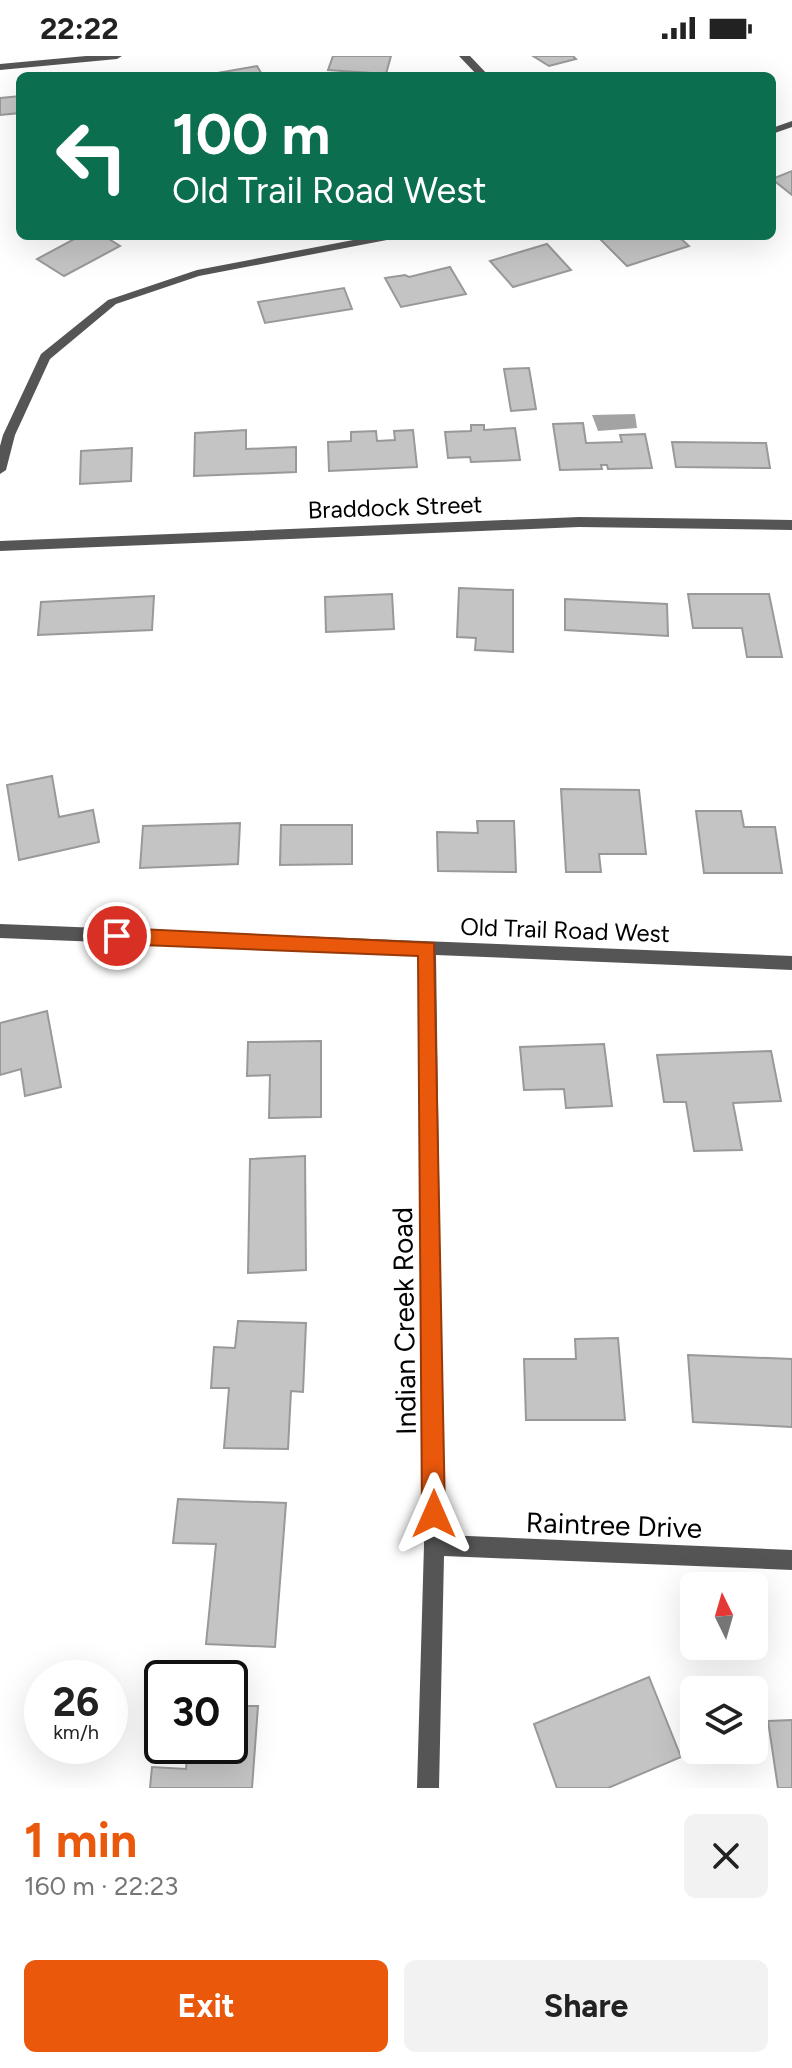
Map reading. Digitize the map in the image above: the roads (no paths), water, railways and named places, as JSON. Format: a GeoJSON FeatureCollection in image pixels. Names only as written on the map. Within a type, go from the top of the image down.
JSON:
{"type":"FeatureCollection","features":[{"type":"Feature","properties":{"kind":"street"},"geometry":{"type":"LineString","coordinates":[[0,67],[117,56]]}},
{"type":"Feature","properties":{"kind":"street"},"geometry":{"type":"LineString","coordinates":[[464,56],[480,72]]}},
{"type":"Feature","properties":{"kind":"street"},"geometry":{"type":"LineString","coordinates":[[0,470],[9,435],[45,357],[112,302],[197,273],[371,240]]}},
{"type":"Feature","properties":{"kind":"street","name":"Braddock Street"},"geometry":{"type":"LineString","coordinates":[[0,546],[579,522],[792,525]]}},
{"type":"Feature","properties":{"kind":"street","name":"Old Trail Road West"},"geometry":{"type":"LineString","coordinates":[[0,931],[792,963]]}},
{"type":"Feature","properties":{"kind":"street","name":"Indian Creek Road"},"geometry":{"type":"LineString","coordinates":[[428,949],[434,1545],[428,1788]]}},
{"type":"Feature","properties":{"kind":"street","name":"Raintree Drive"},"geometry":{"type":"LineString","coordinates":[[434,1545],[792,1560]]}}]}
